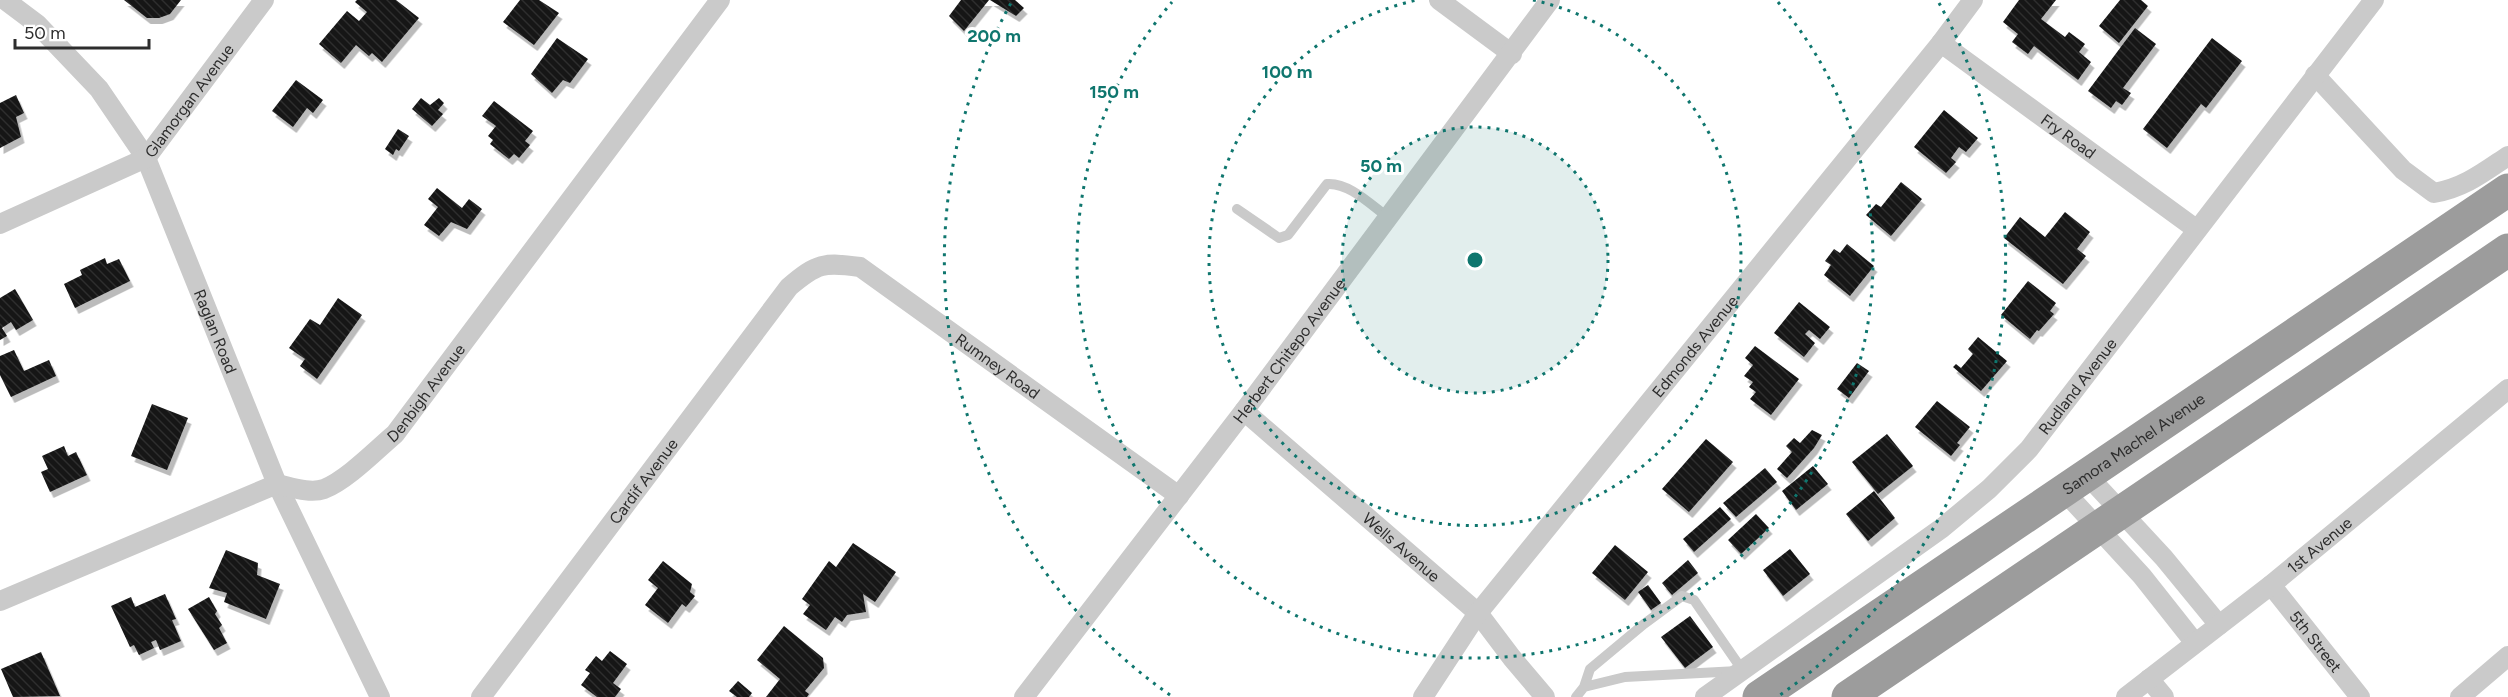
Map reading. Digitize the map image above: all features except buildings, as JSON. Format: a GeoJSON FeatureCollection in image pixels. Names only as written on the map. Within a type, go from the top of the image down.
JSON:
{"type":"FeatureCollection","features":[{"type":"Feature","properties":{"kind":"highway","name":"Samora Machel Avenue"},"geometry":{"type":"LineString","coordinates":[[1751,684],[2074,482],[2508,190]]}},
{"type":"Feature","properties":{"kind":"highway"},"geometry":{"type":"LineString","coordinates":[[1848,697],[2508,250]]}},
{"type":"Feature","properties":{"kind":"street","name":"Raglan Road"},"geometry":{"type":"LineString","coordinates":[[4,0],[37,24],[99,89],[146,158],[277,484],[380,697]]}},
{"type":"Feature","properties":{"kind":"street","name":"Glamorgan Avenue"},"geometry":{"type":"LineString","coordinates":[[0,224],[146,158],[264,0]]}},
{"type":"Feature","properties":{"kind":"street","name":"Denbigh Avenue"},"geometry":{"type":"LineString","coordinates":[[277,484],[301,490],[323,490],[355,469],[395,434],[720,0]]}},
{"type":"Feature","properties":{"kind":"street"},"geometry":{"type":"LineString","coordinates":[[1439,0],[1512,54]]}},
{"type":"Feature","properties":{"kind":"street","name":"Herbert Chitepo Avenue"},"geometry":{"type":"LineString","coordinates":[[1024,697],[1244,411],[1551,0]]}},
{"type":"Feature","properties":{"kind":"street","name":"Edmonds Avenue"},"geometry":{"type":"LineString","coordinates":[[1423,697],[1478,613],[1941,43],[1973,0]]}},
{"type":"Feature","properties":{"kind":"street","name":"Rudland Avenue"},"geometry":{"type":"LineString","coordinates":[[1705,697],[1751,684],[1989,489],[2029,449],[2374,0]]}},
{"type":"Feature","properties":{"kind":"street","name":"Fry Road"},"geometry":{"type":"LineString","coordinates":[[1941,43],[2196,230]]}},
{"type":"Feature","properties":{"kind":"street"},"geometry":{"type":"LineString","coordinates":[[2315,75],[2403,170],[2434,193],[2469,183],[2508,156]]}},
{"type":"Feature","properties":{"kind":"street","name":"Rumney Road"},"geometry":{"type":"LineString","coordinates":[[810,269],[832,263],[860,267],[1179,496]]}},
{"type":"Feature","properties":{"kind":"street","name":"Cardif Avenue"},"geometry":{"type":"LineString","coordinates":[[481,697],[789,287],[810,269]]}},
{"type":"Feature","properties":{"kind":"street","name":"1st Avenue"},"geometry":{"type":"LineString","coordinates":[[2126,697],[2271,585],[2508,389]]}},
{"type":"Feature","properties":{"kind":"street","name":"Wells Avenue"},"geometry":{"type":"LineString","coordinates":[[1244,411],[1478,613],[1545,697]]}},
{"type":"Feature","properties":{"kind":"street"},"geometry":{"type":"LineString","coordinates":[[2074,482],[2110,520],[2195,643]]}},
{"type":"Feature","properties":{"kind":"street"},"geometry":{"type":"LineString","coordinates":[[2074,482],[2110,520],[2164,558],[2219,625]]}},
{"type":"Feature","properties":{"kind":"street"},"geometry":{"type":"LineString","coordinates":[[0,601],[277,484]]}},
{"type":"Feature","properties":{"kind":"street","name":"5th Street"},"geometry":{"type":"LineString","coordinates":[[2271,585],[2360,697]]}},
{"type":"Feature","properties":{"kind":"street"},"geometry":{"type":"LineString","coordinates":[[2460,697],[2508,656]]}},
{"type":"Feature","properties":{"kind":"street"},"geometry":{"type":"LineString","coordinates":[[2149,679],[2164,697]]}},
{"type":"Feature","properties":{"kind":"lane"},"geometry":{"type":"LineString","coordinates":[[1237,209],[1279,238],[1288,235],[1327,184],[1334,184],[1356,194],[1389,218]]}},
{"type":"Feature","properties":{"kind":"lane"},"geometry":{"type":"LineString","coordinates":[[1576,697],[1584,687],[1590,669],[1682,596],[1694,600],[1751,684]]}},
{"type":"Feature","properties":{"kind":"lane"},"geometry":{"type":"LineString","coordinates":[[1584,687],[1625,677],[1751,684]]}}]}
